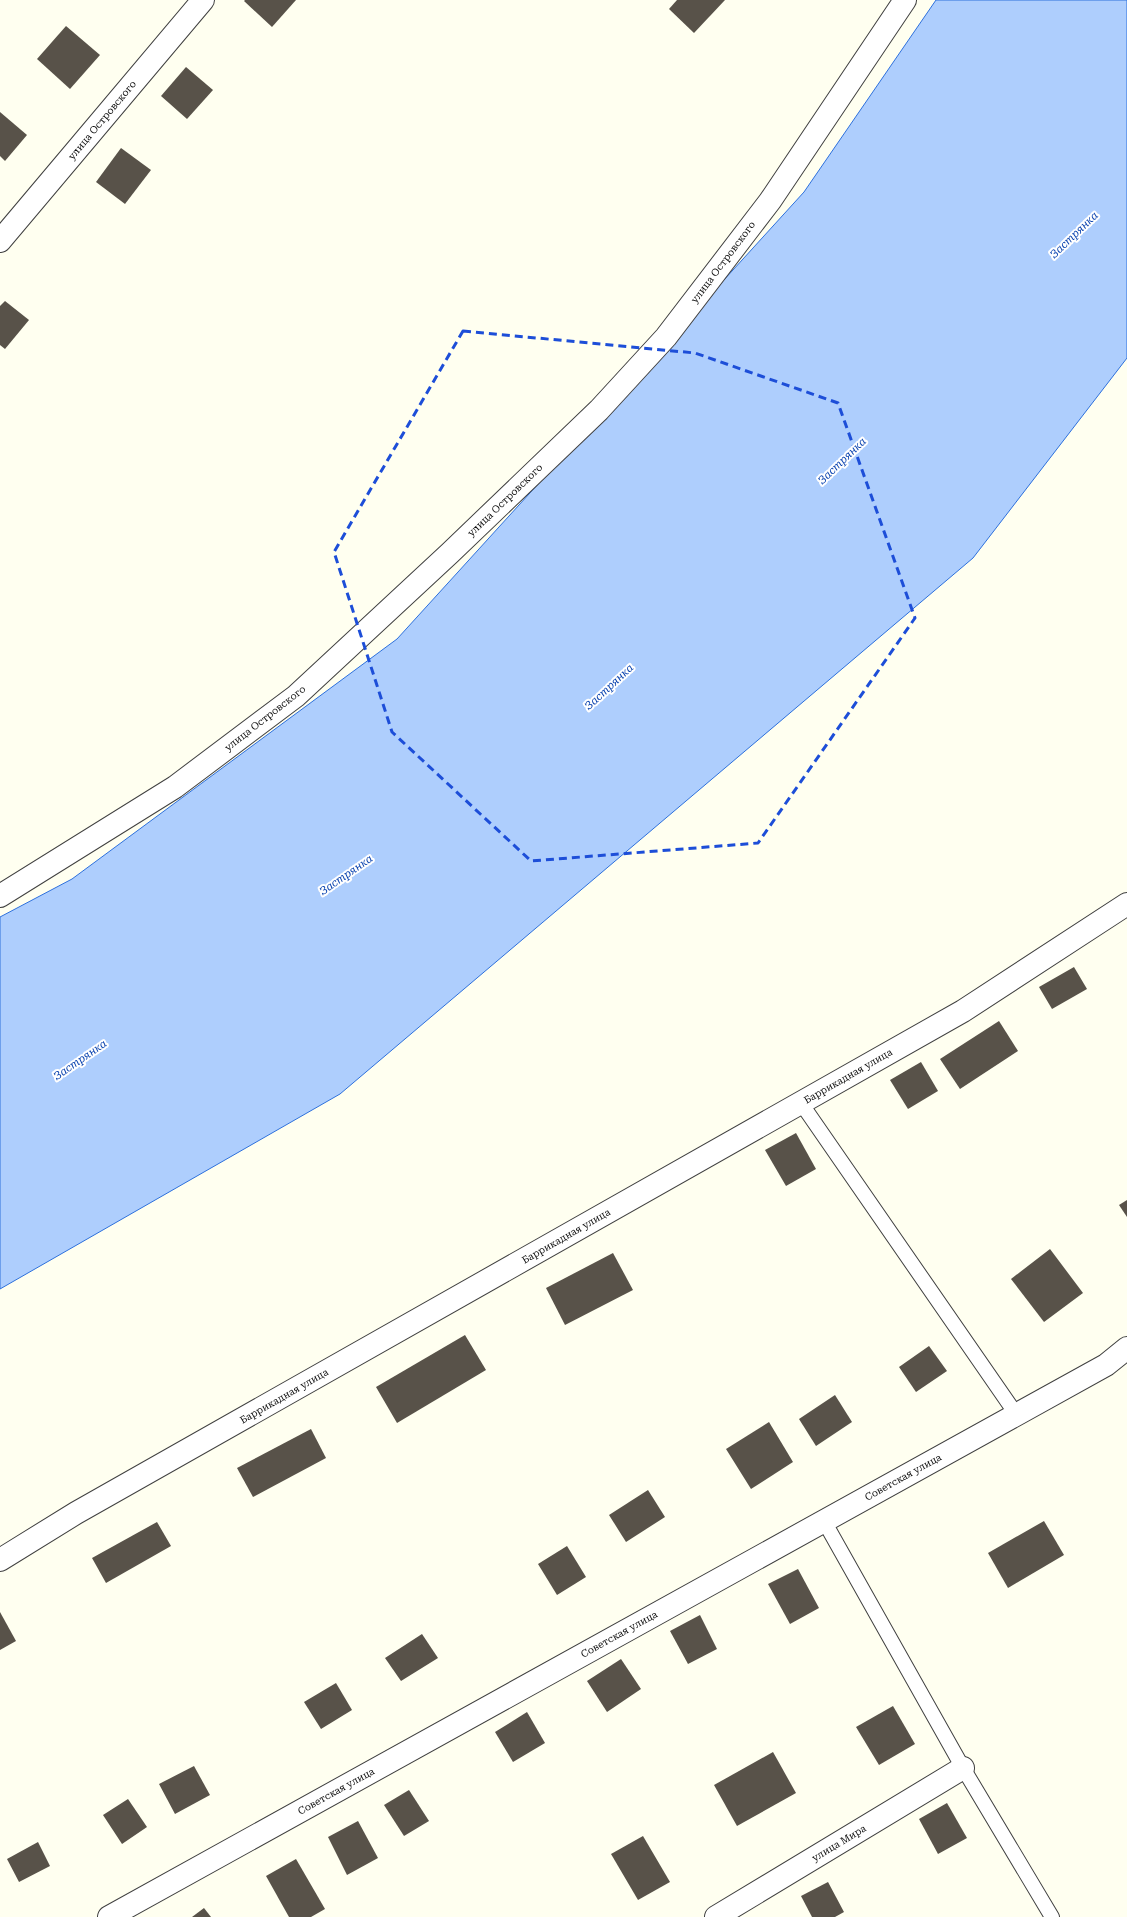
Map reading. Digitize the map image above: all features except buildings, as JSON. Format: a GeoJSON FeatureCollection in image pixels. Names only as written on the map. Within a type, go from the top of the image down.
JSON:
{"type":"FeatureCollection","features":[{"type":"Feature","properties":{"kind":"street","name":"улица Островского"},"geometry":{"type":"LineString","coordinates":[[0,241],[204,0]]}},
{"type":"Feature","properties":{"kind":"street","name":"улица Островского"},"geometry":{"type":"LineString","coordinates":[[0,896],[175,787],[296,696],[444,558],[599,410],[666,337],[770,201],[905,0]]}},
{"type":"Feature","properties":{"kind":"street","name":"Баррикадная улица"},"geometry":{"type":"LineString","coordinates":[[0,1560],[76,1513],[963,1011],[1127,904]]}},
{"type":"Feature","properties":{"kind":"street","name":"Советская улица"},"geometry":{"type":"LineString","coordinates":[[109,1917],[1106,1365],[1127,1348]]}},
{"type":"Feature","properties":{"kind":"street","name":"улица Мира"},"geometry":{"type":"LineString","coordinates":[[716,1917],[963,1768]]}},
{"type":"Feature","properties":{"kind":"lane"},"geometry":{"type":"LineString","coordinates":[[801,1103],[1016,1414]]}},
{"type":"Feature","properties":{"kind":"lane"},"geometry":{"type":"LineString","coordinates":[[824,1521],[963,1768],[1052,1917]]}},
{"type":"Feature","properties":{"kind":"highlighted area"},"geometry":{"type":"Polygon","coordinates":[[[463,331],[695,353],[838,403],[915,618],[758,843],[531,861],[392,732],[334,552],[463,331]]]}},
{"type":"Feature","properties":{"kind":"water","name":"Застрянка"},"geometry":{"type":"Polygon","coordinates":[[[936,0],[1127,0],[1127,358],[973,558],[340,1094],[0,1289],[0,917],[72,879],[397,639],[804,192],[936,0]]]}}]}
